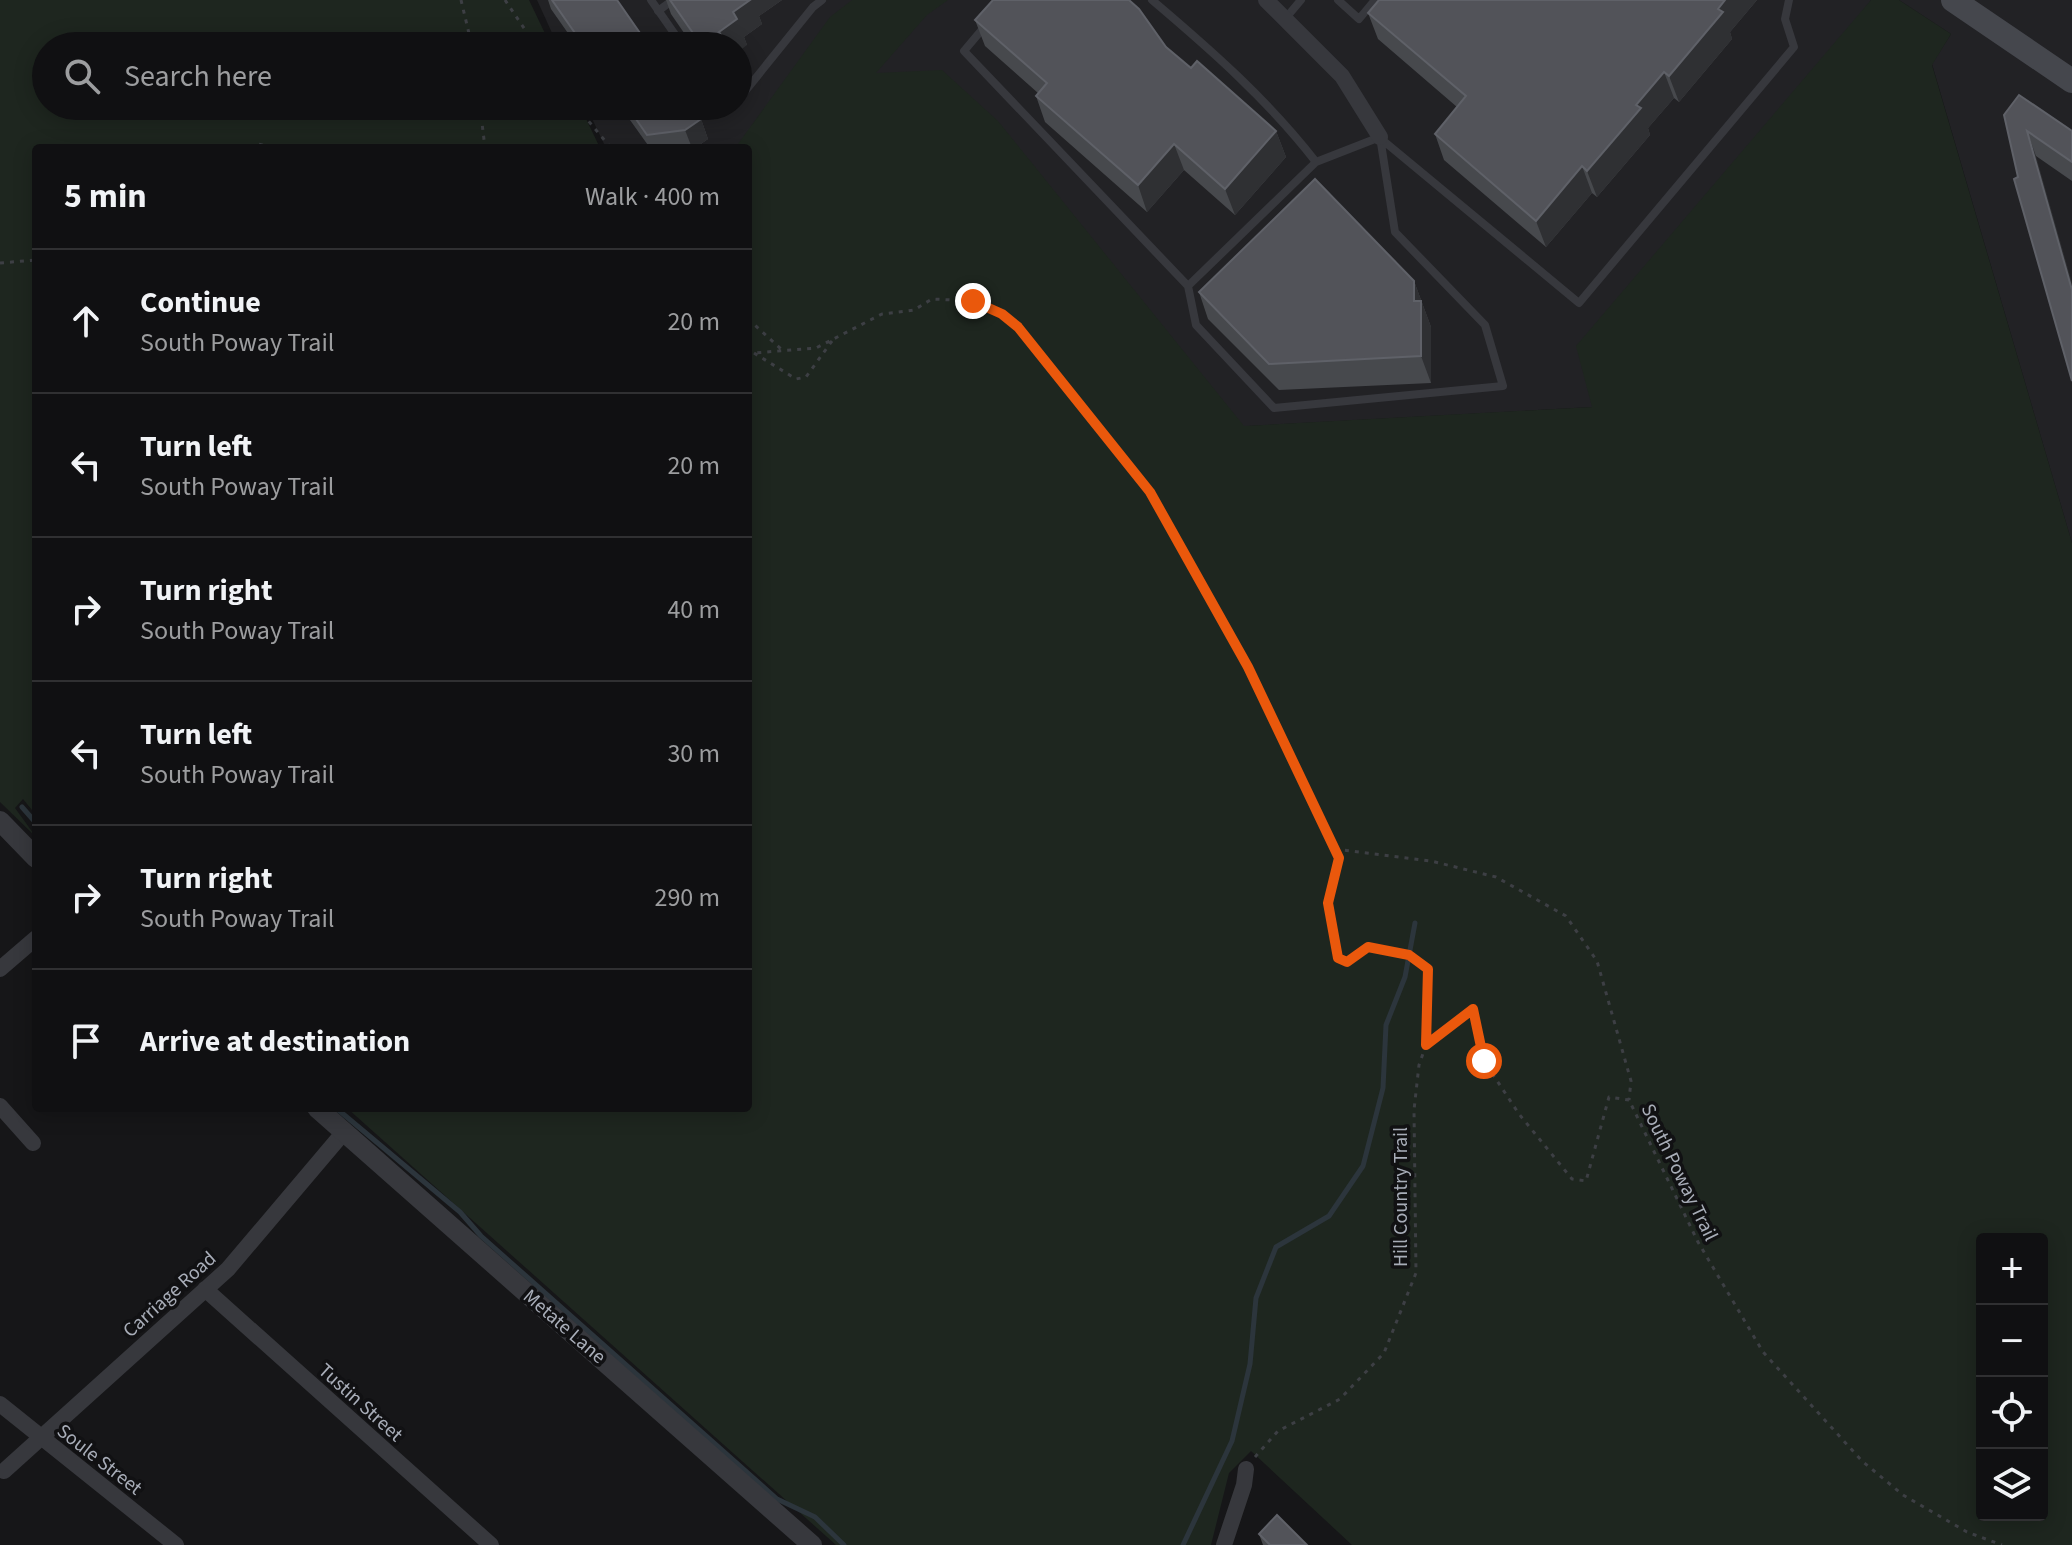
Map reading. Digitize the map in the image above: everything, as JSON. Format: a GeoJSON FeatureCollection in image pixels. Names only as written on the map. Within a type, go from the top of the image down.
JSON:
{"type":"FeatureCollection","features":[{"type":"Feature","properties":{"kind":"main road"},"geometry":{"type":"LineString","coordinates":[[1953,0],[2072,81]]}},
{"type":"Feature","properties":{"kind":"street"},"geometry":{"type":"LineString","coordinates":[[1266,0],[1342,76],[1380,137]]}},
{"type":"Feature","properties":{"kind":"street"},"geometry":{"type":"LineString","coordinates":[[0,821],[32,854]]}},
{"type":"Feature","properties":{"kind":"street"},"geometry":{"type":"LineString","coordinates":[[0,969],[32,941]]}},
{"type":"Feature","properties":{"kind":"street"},"geometry":{"type":"LineString","coordinates":[[0,1106],[33,1143]]}},
{"type":"Feature","properties":{"kind":"street","name":"Metate Lane"},"geometry":{"type":"LineString","coordinates":[[322,1112],[812,1545]]}},
{"type":"Feature","properties":{"kind":"street","name":"Carriage Road"},"geometry":{"type":"LineString","coordinates":[[4,1471],[228,1269],[344,1132]]}},
{"type":"Feature","properties":{"kind":"street","name":"Tustin Street"},"geometry":{"type":"LineString","coordinates":[[205,1289],[491,1545]]}},
{"type":"Feature","properties":{"kind":"street","name":"Soule Street"},"geometry":{"type":"LineString","coordinates":[[0,1404],[176,1545]]}},
{"type":"Feature","properties":{"kind":"street"},"geometry":{"type":"LineString","coordinates":[[1224,1545],[1244,1485],[1246,1469]]}},
{"type":"Feature","properties":{"kind":"lane"},"geometry":{"type":"LineString","coordinates":[[651,0],[673,32]]}},
{"type":"Feature","properties":{"kind":"lane"},"geometry":{"type":"LineString","coordinates":[[658,11],[673,0]]}},
{"type":"Feature","properties":{"kind":"lane"},"geometry":{"type":"LineString","coordinates":[[752,83],[822,0]]}},
{"type":"Feature","properties":{"kind":"lane"},"geometry":{"type":"LineString","coordinates":[[1152,0],[1224,60],[1290,128],[1316,162]]}},
{"type":"Feature","properties":{"kind":"lane"},"geometry":{"type":"LineString","coordinates":[[1285,19],[1301,0]]}},
{"type":"Feature","properties":{"kind":"lane"},"geometry":{"type":"LineString","coordinates":[[1338,0],[1359,19],[1375,0]]}},
{"type":"Feature","properties":{"kind":"lane"},"geometry":{"type":"LineString","coordinates":[[1380,137],[1579,303],[1794,47],[1785,19],[1789,0]]}},
{"type":"Feature","properties":{"kind":"lane"},"geometry":{"type":"LineString","coordinates":[[990,20],[964,51],[1188,286],[1196,325],[1274,408],[1503,386],[1485,325],[1395,232],[1380,137]]}},
{"type":"Feature","properties":{"kind":"lane"},"geometry":{"type":"LineString","coordinates":[[1188,286],[1316,162],[1380,137]]}},
{"type":"Feature","properties":{"kind":"path"},"geometry":{"type":"LineString","coordinates":[[461,0],[469,32]]}},
{"type":"Feature","properties":{"kind":"path"},"geometry":{"type":"LineString","coordinates":[[505,0],[527,32]]}},
{"type":"Feature","properties":{"kind":"path"},"geometry":{"type":"LineString","coordinates":[[482,120],[485,144]]}},
{"type":"Feature","properties":{"kind":"path"},"geometry":{"type":"LineString","coordinates":[[588,120],[608,144]]}},
{"type":"Feature","properties":{"kind":"path"},"geometry":{"type":"LineString","coordinates":[[0,263],[32,260]]}},
{"type":"Feature","properties":{"kind":"path"},"geometry":{"type":"LineString","coordinates":[[754,353],[816,348],[882,314],[914,310],[932,299],[973,301],[1002,314],[1018,327],[1150,492],[1248,667],[1339,858],[1328,903],[1338,958],[1347,962],[1368,947],[1409,955],[1428,969],[1426,1045]]}},
{"type":"Feature","properties":{"kind":"path"},"geometry":{"type":"LineString","coordinates":[[752,323],[782,349]]}},
{"type":"Feature","properties":{"kind":"path"},"geometry":{"type":"LineString","coordinates":[[754,353],[796,379],[806,377],[832,340]]}},
{"type":"Feature","properties":{"kind":"path"},"geometry":{"type":"LineString","coordinates":[[1335,849],[1431,861],[1496,877],[1566,916],[1597,961],[1631,1081],[1629,1100]]}},
{"type":"Feature","properties":{"kind":"path","name":"South Poway Trail"},"geometry":{"type":"LineString","coordinates":[[1426,1045],[1473,1009],[1484,1061],[1519,1114],[1572,1179],[1586,1181],[1609,1097],[1629,1100],[1698,1242],[1763,1352],[1862,1461],[1893,1486],[1967,1532],[2002,1545]]}},
{"type":"Feature","properties":{"kind":"path","name":"Hill Country Trail"},"geometry":{"type":"LineString","coordinates":[[1246,1469],[1278,1431],[1340,1399],[1384,1353],[1416,1273],[1414,1110],[1419,1065],[1426,1045]]}},
{"type":"Feature","properties":{"kind":"shaded area"},"geometry":{"type":"Polygon","coordinates":[[[0,0],[529,0],[544,32],[32,32],[32,120],[587,120],[598,144],[32,144],[32,810],[23,799],[15,808],[32,833],[0,802],[0,0]]]}},
{"type":"Feature","properties":{"kind":"shaded area"},"geometry":{"type":"Polygon","coordinates":[[[537,0],[1871,0],[1593,407],[1120,433],[752,151],[752,144],[604,144],[593,120],[752,120],[752,32],[552,32],[537,0]]]}},
{"type":"Feature","properties":{"kind":"shaded area"},"geometry":{"type":"Polygon","coordinates":[[[852,0],[948,0],[927,15],[876,73],[942,70],[998,121],[1244,426],[1592,407],[1576,346],[1871,0],[1899,0],[1951,34],[1932,65],[2072,543],[2072,1545],[1352,1545],[1251,1451],[1229,1473],[1211,1545],[836,1545],[351,1112],[752,1112],[752,144],[738,144],[830,17],[852,0]]]}},
{"type":"Feature","properties":{"kind":"shaded area"},"geometry":{"type":"Polygon","coordinates":[[[1899,0],[2072,0],[2072,543],[1932,64],[1951,34],[1899,0]]]}},
{"type":"Feature","properties":{"kind":"building"},"geometry":{"type":"Polygon","coordinates":[[[552,0],[617,0],[639,32],[574,32],[552,0]]]}},
{"type":"Feature","properties":{"kind":"building"},"geometry":{"type":"Polygon","coordinates":[[[670,0],[750,0],[733,12],[737,19],[719,32],[692,32],[670,0]]]}},
{"type":"Feature","properties":{"kind":"building"},"geometry":{"type":"Polygon","coordinates":[[[993,0],[1129,0],[1166,47],[1191,68],[1197,61],[1276,131],[1225,189],[1174,144],[1138,185],[1036,96],[1047,83],[975,20],[993,0]]]}},
{"type":"Feature","properties":{"kind":"building"},"geometry":{"type":"Polygon","coordinates":[[[1379,0],[1725,0],[1718,9],[1723,12],[1669,76],[1664,72],[1636,105],[1641,108],[1587,171],[1582,166],[1536,221],[1435,134],[1466,96],[1368,13],[1379,0]]]}},
{"type":"Feature","properties":{"kind":"building"},"geometry":{"type":"Polygon","coordinates":[[[2019,95],[2072,131],[2072,162],[2027,131],[2072,290],[2072,381],[2014,179],[2018,177],[2004,115],[2019,95]]]}},
{"type":"Feature","properties":{"kind":"building"},"geometry":{"type":"Polygon","coordinates":[[[637,120],[700,120],[685,130],[647,135],[637,120]]]}},
{"type":"Feature","properties":{"kind":"building"},"geometry":{"type":"Polygon","coordinates":[[[1315,179],[1414,281],[1414,301],[1421,301],[1421,356],[1269,364],[1199,292],[1315,179]]]}},
{"type":"Feature","properties":{"kind":"building"},"geometry":{"type":"Polygon","coordinates":[[[1277,1515],[1307,1545],[1270,1545],[1259,1534],[1277,1515]]]}},
{"type":"Feature","properties":{"kind":"waterway"},"geometry":{"type":"LineString","coordinates":[[22,807],[32,818]]}},
{"type":"Feature","properties":{"kind":"waterway"},"geometry":{"type":"LineString","coordinates":[[1183,1545],[1232,1441],[1250,1364],[1256,1298],[1276,1247],[1329,1216],[1363,1166],[1383,1088],[1386,1025],[1405,977],[1415,923]]}},
{"type":"Feature","properties":{"kind":"waterway"},"geometry":{"type":"LineString","coordinates":[[341,1112],[460,1212],[481,1236],[777,1499],[815,1517],[844,1545]]}},
{"type":"Feature","properties":{"kind":"route"},"geometry":{"type":"LineString","coordinates":[[973,301],[1002,314],[1018,327],[1150,492],[1248,667],[1339,858],[1328,903],[1338,958],[1347,962],[1368,947],[1409,955],[1428,969],[1426,1045],[1473,1009],[1484,1061]]}}]}
